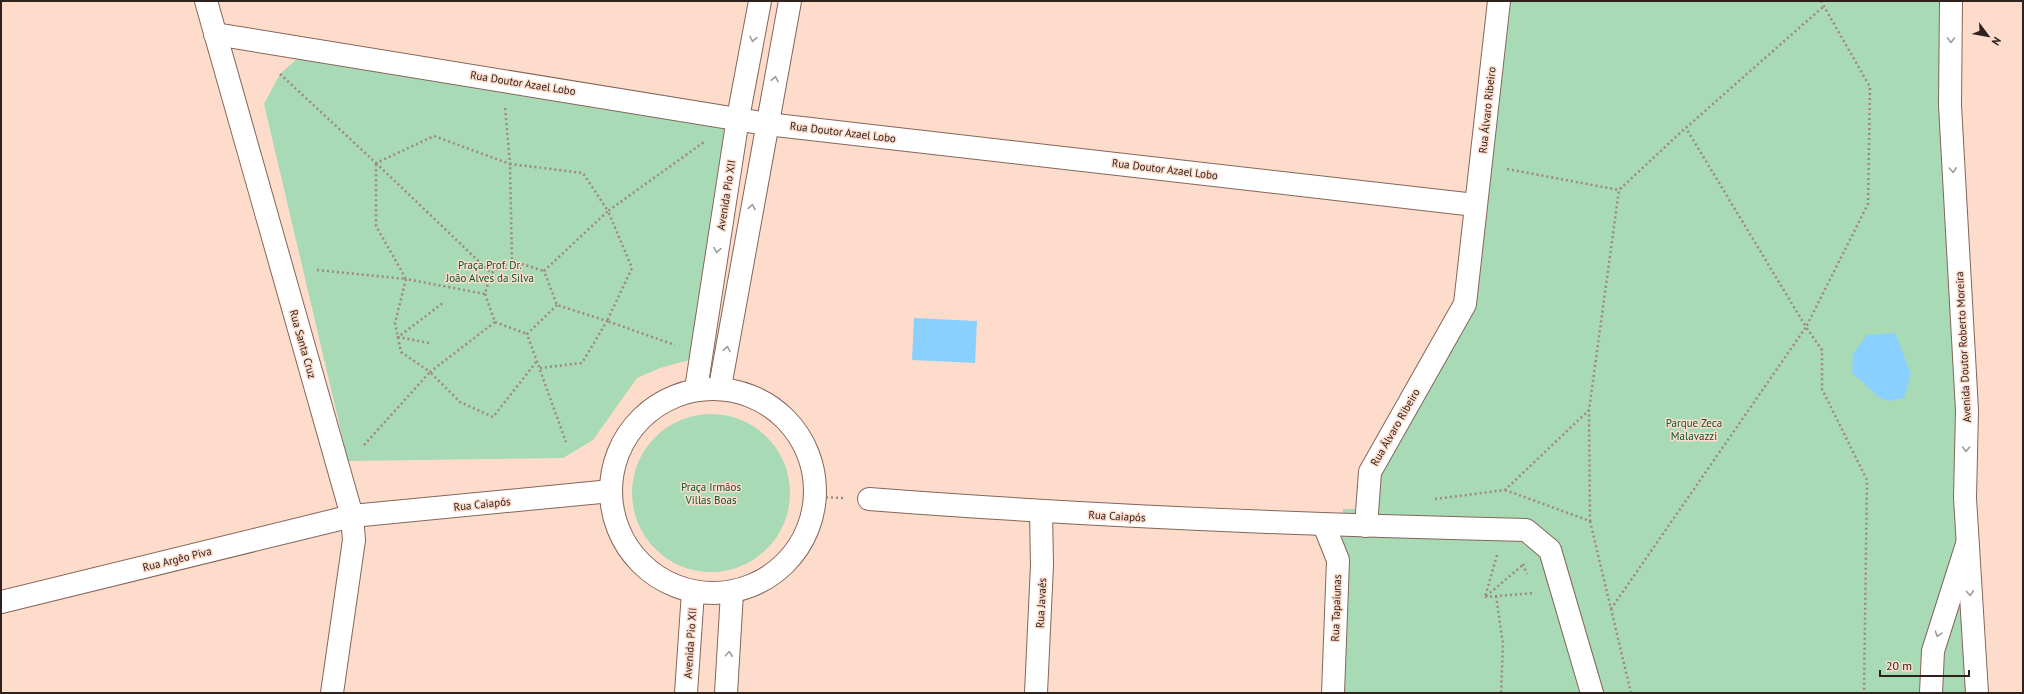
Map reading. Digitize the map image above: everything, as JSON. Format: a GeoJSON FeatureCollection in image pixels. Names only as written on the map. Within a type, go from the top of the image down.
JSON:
{"type":"FeatureCollection","features":[{"type":"Feature","properties":{"kind":"street","name":"Rua Santa Cruz"},"geometry":{"type":"LineString","coordinates":[[206,1],[352,516],[354,540],[332,693]]}},
{"type":"Feature","properties":{"kind":"street","name":"Avenida Pio XII"},"geometry":{"type":"LineString","coordinates":[[696,389],[738,118],[760,1]]}},
{"type":"Feature","properties":{"kind":"street"},"geometry":{"type":"LineString","coordinates":[[720,388],[790,1]]}},
{"type":"Feature","properties":{"kind":"street","name":"Rua Álvaro Ribeiro"},"geometry":{"type":"LineString","coordinates":[[1366,526],[1370,472],[1464,304],[1482,164],[1499,1]]}},
{"type":"Feature","properties":{"kind":"street","name":"Avenida Doutor Roberto Moreira"},"geometry":{"type":"LineString","coordinates":[[1951,1],[1950,105],[1967,410],[1965,498],[1967,544],[1977,693]]}},
{"type":"Feature","properties":{"kind":"street","name":"Rua Doutor Azael Lobo"},"geometry":{"type":"LineString","coordinates":[[215,34],[738,118],[767,124],[1476,205]]}},
{"type":"Feature","properties":{"kind":"street"},"geometry":{"type":"LineString","coordinates":[[720,388],[752,395],[779,411],[784,416],[801,436],[814,465],[816,497],[809,531],[790,559],[764,581],[732,593],[693,592],[666,583],[643,567],[625,545],[614,519],[611,491],[615,463],[626,436],[645,414],[669,398],[696,389],[720,388]]}},
{"type":"Feature","properties":{"kind":"street","name":"Rua Caiapós"},"geometry":{"type":"LineString","coordinates":[[352,516],[611,491]]}},
{"type":"Feature","properties":{"kind":"street","name":"Rua Caiapós"},"geometry":{"type":"LineString","coordinates":[[869,499],[1040,512],[1366,526]]}},
{"type":"Feature","properties":{"kind":"street","name":"Rua Javaés"},"geometry":{"type":"LineString","coordinates":[[1036,693],[1042,565],[1040,512]]}},
{"type":"Feature","properties":{"kind":"street","name":"Rua Argêo Piva"},"geometry":{"type":"LineString","coordinates":[[1,602],[352,516]]}},
{"type":"Feature","properties":{"kind":"street","name":"Rua Tapaiunas"},"geometry":{"type":"LineString","coordinates":[[1324,525],[1338,560],[1332,693]]}},
{"type":"Feature","properties":{"kind":"street"},"geometry":{"type":"LineString","coordinates":[[1366,526],[1526,530],[1550,550],[1592,693]]}},
{"type":"Feature","properties":{"kind":"street"},"geometry":{"type":"LineString","coordinates":[[1931,693],[1932,651],[1967,544]]}},
{"type":"Feature","properties":{"kind":"street","name":"Avenida Pio XII"},"geometry":{"type":"LineString","coordinates":[[686,693],[693,592]]}},
{"type":"Feature","properties":{"kind":"street"},"geometry":{"type":"LineString","coordinates":[[726,693],[732,593]]}},
{"type":"Feature","properties":{"kind":"path"},"geometry":{"type":"LineString","coordinates":[[1611,609],[1806,327],[1868,204],[1870,87],[1821,1]]}},
{"type":"Feature","properties":{"kind":"path"},"geometry":{"type":"LineString","coordinates":[[1631,693],[1590,521],[1589,410],[1619,190],[1686,127],[1824,6]]}},
{"type":"Feature","properties":{"kind":"path"},"geometry":{"type":"LineString","coordinates":[[280,74],[491,273]]}},
{"type":"Feature","properties":{"kind":"path"},"geometry":{"type":"LineString","coordinates":[[502,80],[510,164],[512,261]]}},
{"type":"Feature","properties":{"kind":"path"},"geometry":{"type":"LineString","coordinates":[[1686,127],[1806,327],[1822,350],[1822,389],[1867,480],[1864,693]]}},
{"type":"Feature","properties":{"kind":"path"},"geometry":{"type":"LineString","coordinates":[[376,163],[434,136],[510,164],[582,173],[608,211],[632,268],[607,322],[582,363],[540,368]]}},
{"type":"Feature","properties":{"kind":"path"},"geometry":{"type":"LineString","coordinates":[[544,271],[608,211],[707,140]]}},
{"type":"Feature","properties":{"kind":"path"},"geometry":{"type":"LineString","coordinates":[[376,163],[376,226],[406,279],[395,322],[401,352],[430,372],[460,402],[493,417],[537,361]]}},
{"type":"Feature","properties":{"kind":"path"},"geometry":{"type":"LineString","coordinates":[[1482,164],[1619,190]]}},
{"type":"Feature","properties":{"kind":"path"},"geometry":{"type":"LineString","coordinates":[[544,271],[512,261],[491,273],[485,294],[495,322],[527,334],[566,442]]}},
{"type":"Feature","properties":{"kind":"path"},"geometry":{"type":"LineString","coordinates":[[317,270],[406,279],[485,294]]}},
{"type":"Feature","properties":{"kind":"path"},"geometry":{"type":"LineString","coordinates":[[544,271],[557,305]]}},
{"type":"Feature","properties":{"kind":"path"},"geometry":{"type":"LineString","coordinates":[[398,337],[443,303]]}},
{"type":"Feature","properties":{"kind":"path"},"geometry":{"type":"LineString","coordinates":[[557,305],[677,346]]}},
{"type":"Feature","properties":{"kind":"path"},"geometry":{"type":"LineString","coordinates":[[527,334],[557,305]]}},
{"type":"Feature","properties":{"kind":"path"},"geometry":{"type":"LineString","coordinates":[[364,445],[430,372],[495,322]]}},
{"type":"Feature","properties":{"kind":"path"},"geometry":{"type":"LineString","coordinates":[[398,337],[429,342]]}},
{"type":"Feature","properties":{"kind":"path"},"geometry":{"type":"LineString","coordinates":[[1505,490],[1589,410]]}},
{"type":"Feature","properties":{"kind":"path"},"geometry":{"type":"LineString","coordinates":[[1424,528],[1427,500],[1505,490],[1590,521]]}},
{"type":"Feature","properties":{"kind":"path"},"geometry":{"type":"LineString","coordinates":[[1485,597],[1545,546]]}},
{"type":"Feature","properties":{"kind":"path"},"geometry":{"type":"LineString","coordinates":[[1485,597],[1498,554]]}},
{"type":"Feature","properties":{"kind":"path"},"geometry":{"type":"LineString","coordinates":[[1521,558],[1529,579]]}},
{"type":"Feature","properties":{"kind":"path"},"geometry":{"type":"LineString","coordinates":[[1532,586],[1537,600]]}},
{"type":"Feature","properties":{"kind":"path"},"geometry":{"type":"LineString","coordinates":[[1485,597],[1535,593]]}},
{"type":"Feature","properties":{"kind":"path"},"geometry":{"type":"LineString","coordinates":[[1496,596],[1503,644],[1501,693]]}},
{"type":"Feature","properties":{"kind":"green space","name":"Parque Zeca Malavazzi"},"geometry":{"type":"Polygon","coordinates":[[[1499,1],[1951,1],[1969,693],[1336,693],[1343,509],[1360,509],[1464,302],[1499,1]]]}},
{"type":"Feature","properties":{"kind":"green space","name":"Praça Prof. Dr. João Alves da Silva"},"geometry":{"type":"Polygon","coordinates":[[[298,58],[730,123],[689,360],[660,368],[637,378],[593,440],[563,458],[348,461],[264,104],[280,74],[298,58]]]}},
{"type":"Feature","properties":{"kind":"green space","name":"Praça Irmãos Villas Boas"},"geometry":{"type":"Polygon","coordinates":[[[711,414],[741,420],[755,427],[767,437],[777,449],[784,463],[790,493],[784,523],[777,537],[767,549],[755,559],[741,566],[711,572],[681,566],[667,559],[655,549],[645,537],[638,523],[632,493],[638,463],[645,449],[655,437],[667,427],[681,420],[711,414]]]}},
{"type":"Feature","properties":{"kind":"water"},"geometry":{"type":"Polygon","coordinates":[[[914,318],[977,321],[975,363],[912,360],[914,318]]]}},
{"type":"Feature","properties":{"kind":"water"},"geometry":{"type":"Polygon","coordinates":[[[1895,333],[1911,374],[1904,398],[1889,401],[1880,398],[1852,373],[1853,354],[1867,335],[1895,333]]]}}]}
